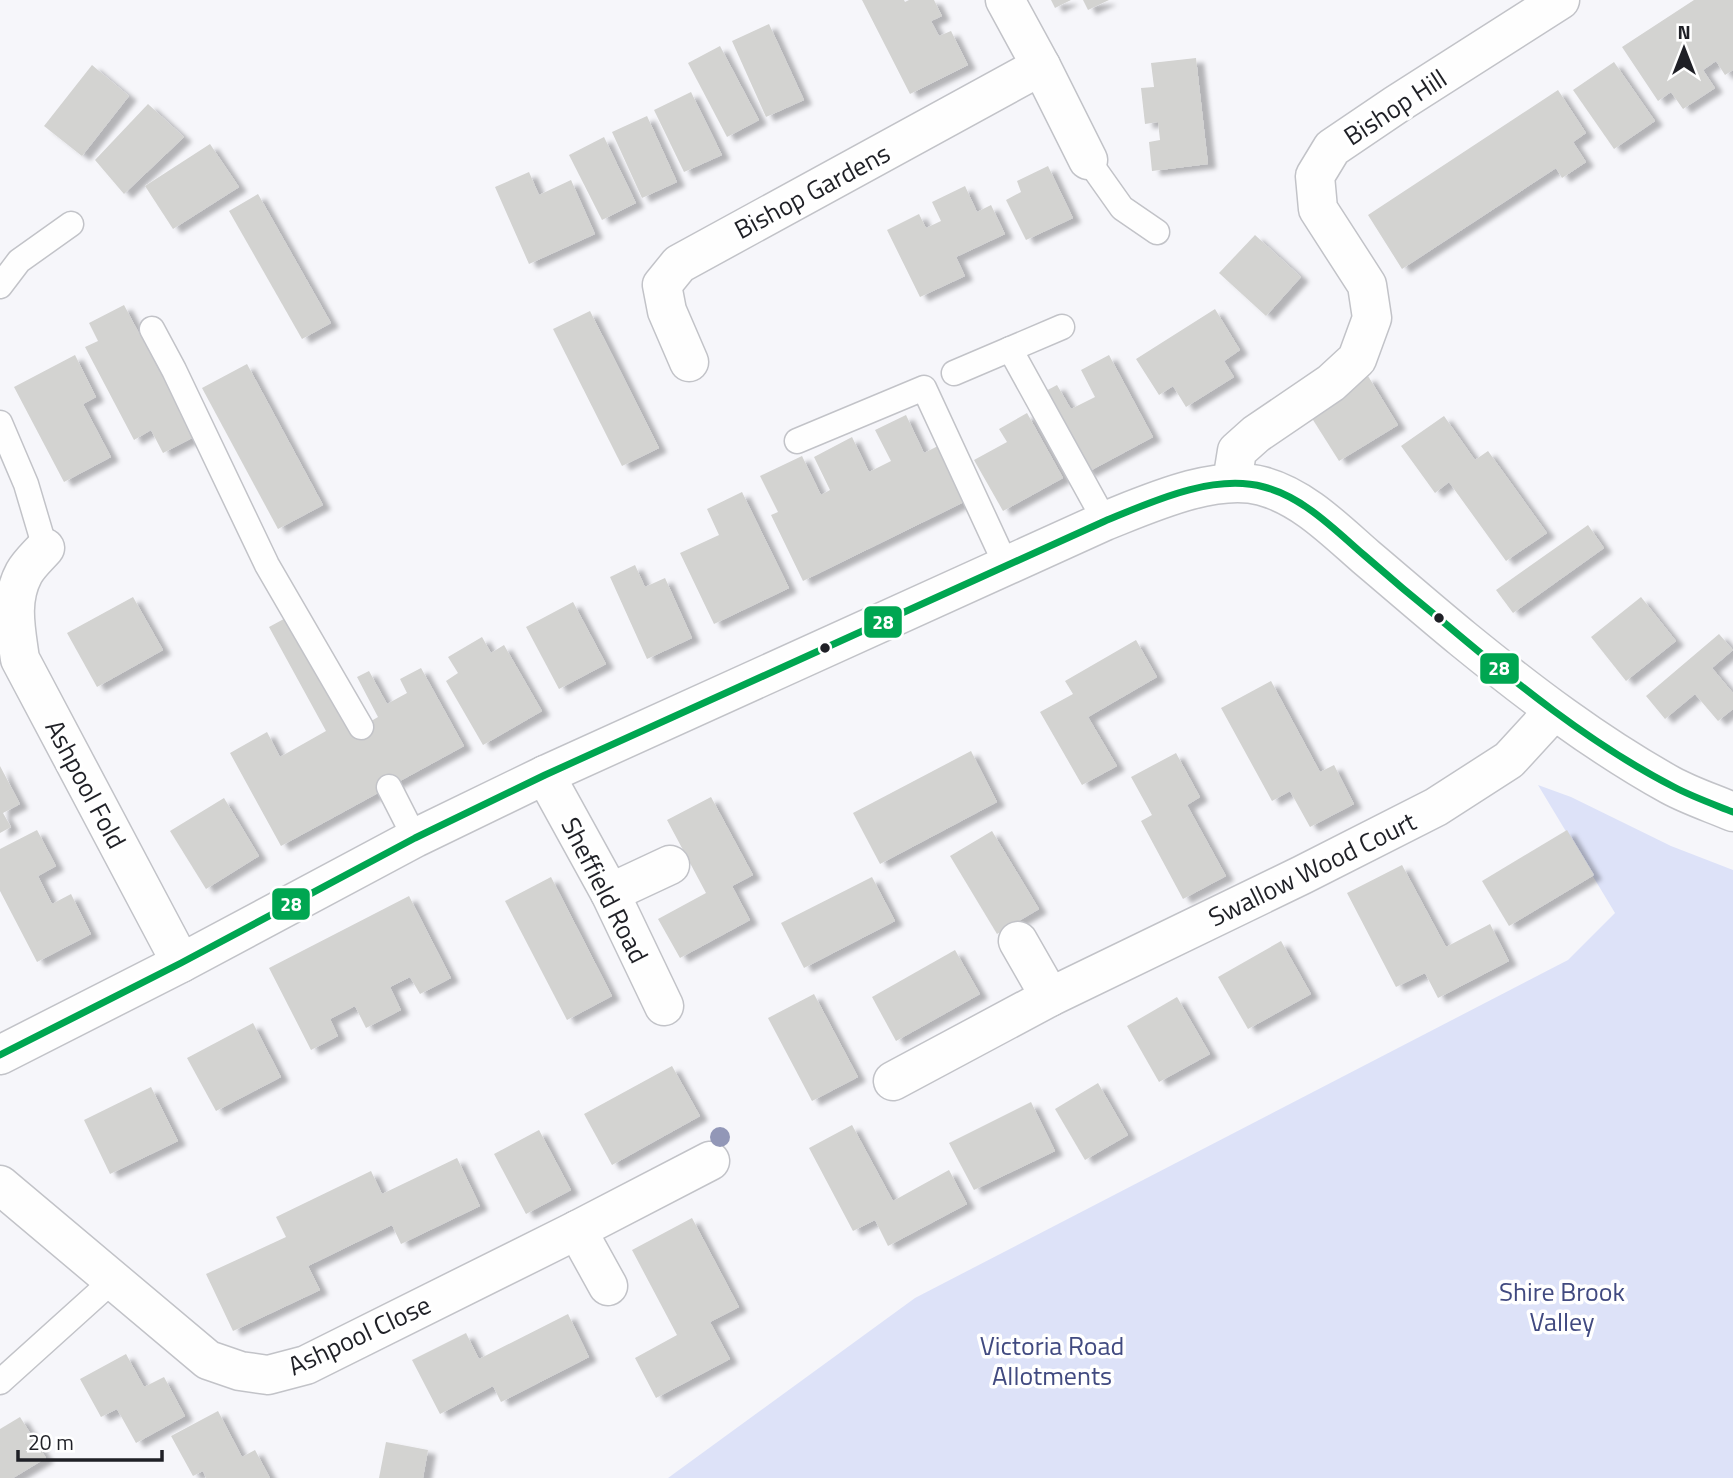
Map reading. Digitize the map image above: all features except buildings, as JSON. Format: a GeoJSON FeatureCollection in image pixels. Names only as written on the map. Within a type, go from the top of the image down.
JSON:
{"type":"FeatureCollection","features":[{"type":"Feature","properties":{"kind":"street"},"geometry":{"type":"LineString","coordinates":[[1005,0],[1088,160]]}},
{"type":"Feature","properties":{"kind":"street","name":"Bishop Hill"},"geometry":{"type":"LineString","coordinates":[[1233,482],[1237,451],[1256,434],[1331,383],[1357,359],[1372,318],[1367,285],[1318,209],[1315,176],[1332,148],[1560,0]]}},
{"type":"Feature","properties":{"kind":"street","name":"Bishop Gardens"},"geometry":{"type":"LineString","coordinates":[[689,362],[667,311],[662,285],[679,264],[1041,66]]}},
{"type":"Feature","properties":{"kind":"street"},"geometry":{"type":"LineString","coordinates":[[0,1055],[181,963],[415,838],[545,775],[1105,521],[1192,489],[1233,482],[1262,485],[1295,500],[1554,711],[1615,753],[1672,786],[1733,812]]}},
{"type":"Feature","properties":{"kind":"street","name":"Ashpool Fold"},"geometry":{"type":"LineString","coordinates":[[45,548],[7,597],[15,621],[20,659],[181,963]]}},
{"type":"Feature","properties":{"kind":"street","name":"Swallow Wood Court"},"geometry":{"type":"LineString","coordinates":[[893,1081],[1050,997],[1436,807],[1509,760],[1554,711]]}},
{"type":"Feature","properties":{"kind":"street","name":"Sheffield Road"},"geometry":{"type":"LineString","coordinates":[[545,775],[610,894],[664,1006]]}},
{"type":"Feature","properties":{"kind":"street"},"geometry":{"type":"LineString","coordinates":[[610,894],[670,866]]}},
{"type":"Feature","properties":{"kind":"street"},"geometry":{"type":"LineString","coordinates":[[1018,941],[1050,997]]}},
{"type":"Feature","properties":{"kind":"street","name":"Ashpool Close"},"geometry":{"type":"LineString","coordinates":[[0,1185],[208,1360],[240,1371],[268,1375],[306,1365],[710,1161]]}},
{"type":"Feature","properties":{"kind":"street"},"geometry":{"type":"LineString","coordinates":[[577,1230],[608,1286]]}},
{"type":"Feature","properties":{"kind":"lane"},"geometry":{"type":"LineString","coordinates":[[1088,160],[1122,208],[1157,233]]}},
{"type":"Feature","properties":{"kind":"lane"},"geometry":{"type":"LineString","coordinates":[[0,286],[19,261],[71,225]]}},
{"type":"Feature","properties":{"kind":"lane"},"geometry":{"type":"LineString","coordinates":[[954,373],[1062,327]]}},
{"type":"Feature","properties":{"kind":"lane"},"geometry":{"type":"LineString","coordinates":[[152,329],[267,565],[361,727]]}},
{"type":"Feature","properties":{"kind":"lane"},"geometry":{"type":"LineString","coordinates":[[1010,349],[1105,521]]}},
{"type":"Feature","properties":{"kind":"lane"},"geometry":{"type":"LineString","coordinates":[[797,441],[924,388],[1006,565]]}},
{"type":"Feature","properties":{"kind":"lane"},"geometry":{"type":"LineString","coordinates":[[0,423],[26,484],[45,548]]}},
{"type":"Feature","properties":{"kind":"lane"},"geometry":{"type":"LineString","coordinates":[[389,787],[415,838]]}},
{"type":"Feature","properties":{"kind":"lane"},"geometry":{"type":"LineString","coordinates":[[0,1382],[112,1281]]}},
{"type":"Feature","properties":{"kind":"green space"},"geometry":{"type":"Polygon","coordinates":[[[1538,785],[1571,797],[1671,846],[1733,870],[1733,1478],[668,1478],[915,1298],[1568,960],[1615,913],[1538,785]]]}},
{"type":"Feature","properties":{"kind":"transit line","name":"28"},"geometry":{"type":"LineString","coordinates":[[0,1055],[181,963],[415,838],[545,775],[1105,521],[1162,498],[1224,484],[1264,487],[1305,506],[1496,666],[1582,731],[1674,787],[1733,812]]}},
{"type":"Feature","properties":{"kind":"park label","name":"Shire Brook Valley"},"geometry":{"type":"Point","coordinates":[1562,1306]}},
{"type":"Feature","properties":{"kind":"park label","name":"Victoria Road Allotments"},"geometry":{"type":"Point","coordinates":[1052,1360]}}]}
